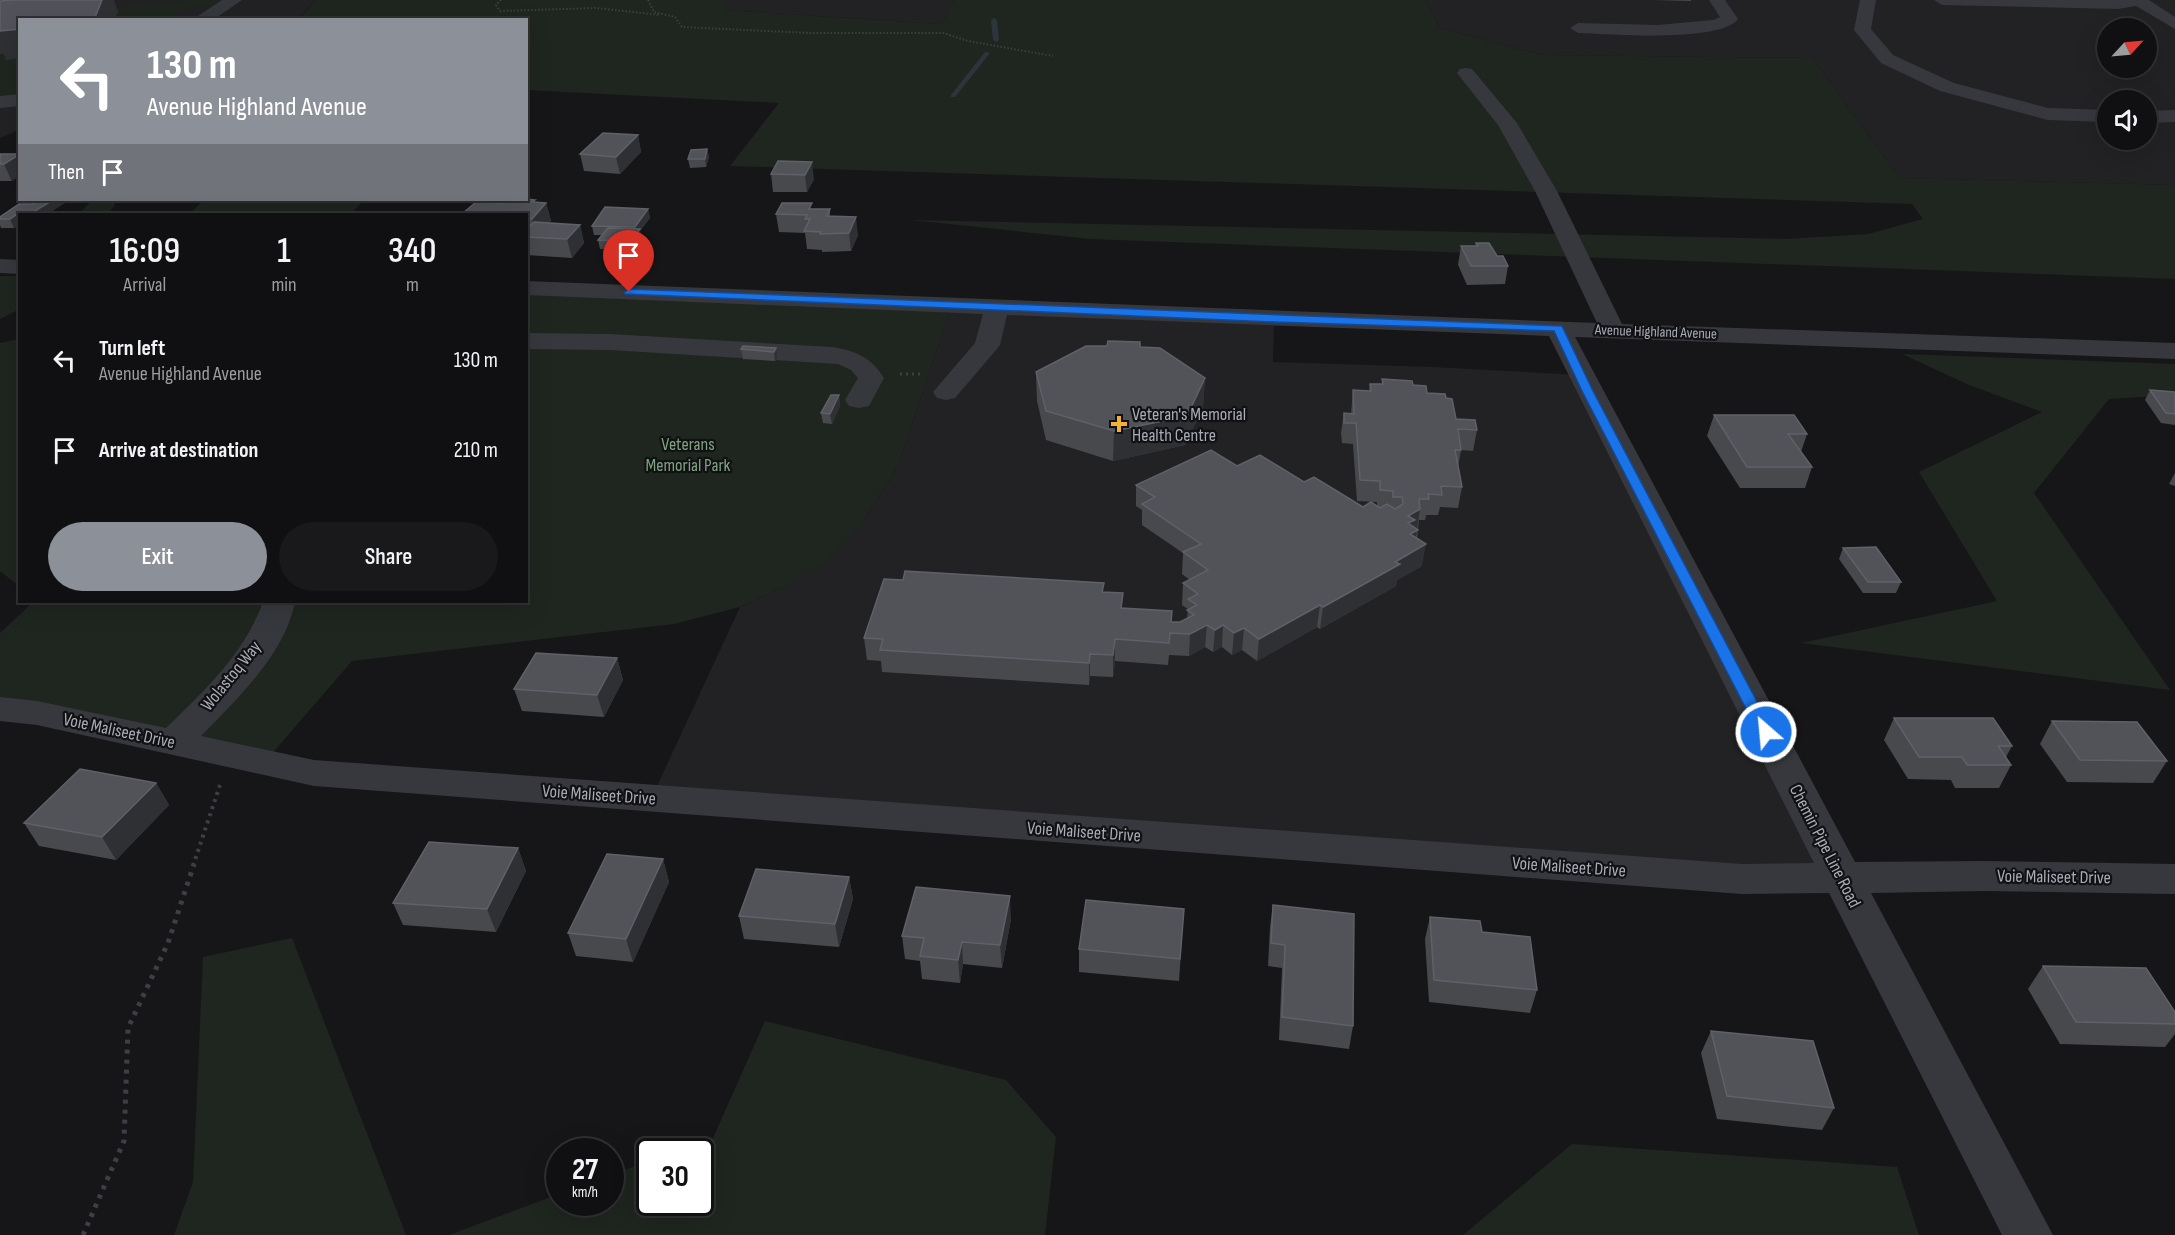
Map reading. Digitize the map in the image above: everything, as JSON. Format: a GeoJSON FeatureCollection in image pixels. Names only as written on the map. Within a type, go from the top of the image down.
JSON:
{"type":"FeatureCollection","features":[{"type":"Feature","properties":{"kind":"street"},"geometry":{"type":"LineString","coordinates":[[203,18],[234,0]]}},
{"type":"Feature","properties":{"kind":"street"},"geometry":{"type":"LineString","coordinates":[[1578,28],[1679,29],[1721,25],[1730,19],[1717,0]]}},
{"type":"Feature","properties":{"kind":"street"},"geometry":{"type":"LineString","coordinates":[[1868,0],[1862,30],[1887,59],[1947,87],[2048,114],[2097,116]]}},
{"type":"Feature","properties":{"kind":"street"},"geometry":{"type":"LineString","coordinates":[[1942,0],[2118,4],[2140,1],[2175,24]]}},
{"type":"Feature","properties":{"kind":"street"},"geometry":{"type":"LineString","coordinates":[[1466,73],[1507,123],[1546,191],[1613,331]]}},
{"type":"Feature","properties":{"kind":"street"},"geometry":{"type":"LineString","coordinates":[[0,102],[18,100]]}},
{"type":"Feature","properties":{"kind":"street"},"geometry":{"type":"LineString","coordinates":[[2157,117],[2175,116]]}},
{"type":"Feature","properties":{"kind":"street"},"geometry":{"type":"LineString","coordinates":[[0,266],[18,267]]}},
{"type":"Feature","properties":{"kind":"street","name":"Avenue Highland Avenue"},"geometry":{"type":"LineString","coordinates":[[528,288],[2175,351]]}},
{"type":"Feature","properties":{"kind":"street"},"geometry":{"type":"LineString","coordinates":[[946,392],[987,345],[997,307]]}},
{"type":"Feature","properties":{"kind":"street","name":"Chemin Pipe Line Road"},"geometry":{"type":"LineString","coordinates":[[1558,328],[1585,386],[2028,1235]]}},
{"type":"Feature","properties":{"kind":"street"},"geometry":{"type":"LineString","coordinates":[[528,341],[610,342],[832,355],[849,358],[865,366],[871,378],[859,400]]}},
{"type":"Feature","properties":{"kind":"street","name":"Wolastoq Way"},"geometry":{"type":"LineString","coordinates":[[173,743],[215,699],[252,655],[276,614],[279,603]]}},
{"type":"Feature","properties":{"kind":"street","name":"Voie Maliseet Drive"},"geometry":{"type":"LineString","coordinates":[[0,709],[37,713],[314,773],[1742,879],[1985,876],[2175,879]]}},
{"type":"Feature","properties":{"kind":"path"},"geometry":{"type":"LineString","coordinates":[[501,0],[496,5],[500,11],[597,8],[675,17]]}},
{"type":"Feature","properties":{"kind":"path"},"geometry":{"type":"LineString","coordinates":[[648,0],[654,12],[675,17],[682,27],[725,28],[762,33],[943,33],[968,41],[1053,56]]}},
{"type":"Feature","properties":{"kind":"path"},"geometry":{"type":"LineString","coordinates":[[894,374],[918,374]]}},
{"type":"Feature","properties":{"kind":"path"},"geometry":{"type":"LineString","coordinates":[[83,1235],[124,1141],[128,1028],[168,943],[229,756]]}},
{"type":"Feature","properties":{"kind":"shaded area"},"geometry":{"type":"Polygon","coordinates":[[[0,0],[316,0],[299,18],[18,18],[18,130],[0,138],[0,0]]]}},
{"type":"Feature","properties":{"kind":"shaded area"},"geometry":{"type":"Polygon","coordinates":[[[728,0],[954,0],[942,24],[723,10],[728,0]]]}},
{"type":"Feature","properties":{"kind":"shaded area"},"geometry":{"type":"Polygon","coordinates":[[[1425,0],[2175,0],[2175,185],[1900,178],[1812,58],[1542,55],[1440,28],[1425,0]]]}},
{"type":"Feature","properties":{"kind":"shaded area"},"geometry":{"type":"Polygon","coordinates":[[[952,305],[1274,319],[1273,362],[1580,375],[1842,878],[651,799],[740,607],[787,585],[865,518],[898,466],[952,305]]]}},
{"type":"Feature","properties":{"kind":"green space"},"geometry":{"type":"Polygon","coordinates":[[[190,0],[224,0],[208,7],[194,6],[172,18],[110,18],[76,11],[190,0]]]}},
{"type":"Feature","properties":{"kind":"green space"},"geometry":{"type":"Polygon","coordinates":[[[316,0],[728,0],[724,10],[942,24],[954,0],[1425,0],[1440,28],[1542,55],[1812,58],[1900,178],[2175,185],[2175,279],[1090,239],[911,220],[1786,239],[1868,234],[1923,219],[1912,204],[730,166],[779,103],[528,90],[528,18],[300,18],[316,0]]]}},
{"type":"Feature","properties":{"kind":"green space"},"geometry":{"type":"Polygon","coordinates":[[[0,54],[8,54],[18,58],[18,94],[0,96],[0,54]]]}},
{"type":"Feature","properties":{"kind":"green space"},"geometry":{"type":"Polygon","coordinates":[[[91,201],[117,201],[109,213],[80,213],[91,201]]]}},
{"type":"Feature","properties":{"kind":"green space"},"geometry":{"type":"Polygon","coordinates":[[[203,201],[363,201],[352,213],[190,213],[203,201]]]}},
{"type":"Feature","properties":{"kind":"green space"},"geometry":{"type":"Polygon","coordinates":[[[0,276],[18,276],[18,310],[0,319],[0,276]]]}},
{"type":"Feature","properties":{"kind":"green space","name":"Veterans Memorial Park"},"geometry":{"type":"Polygon","coordinates":[[[528,288],[952,305],[898,466],[865,518],[824,564],[787,585],[740,607],[674,624],[352,661],[264,763],[0,709],[0,633],[32,603],[528,603],[528,288]]]}},
{"type":"Feature","properties":{"kind":"green space"},"geometry":{"type":"Polygon","coordinates":[[[18,339],[18,585],[0,571],[0,343],[18,339]]]}},
{"type":"Feature","properties":{"kind":"green space"},"geometry":{"type":"Polygon","coordinates":[[[1902,354],[2175,364],[2175,395],[2109,399],[2034,493],[2170,690],[1801,643],[1997,601],[1919,472],[2042,412],[1969,385],[1902,354]]]}},
{"type":"Feature","properties":{"kind":"green space"},"geometry":{"type":"Polygon","coordinates":[[[292,938],[406,1235],[174,1235],[193,1182],[203,957],[292,938]]]}},
{"type":"Feature","properties":{"kind":"green space"},"geometry":{"type":"Polygon","coordinates":[[[765,1021],[1006,1080],[1056,1137],[1045,1235],[449,1235],[546,1199],[546,1216],[624,1216],[624,1170],[636,1166],[636,1216],[714,1216],[713,1138],[765,1021]]]}},
{"type":"Feature","properties":{"kind":"green space"},"geometry":{"type":"Polygon","coordinates":[[[1572,1144],[1897,1167],[1919,1235],[1463,1235],[1572,1144]]]}},
{"type":"Feature","properties":{"kind":"building"},"geometry":{"type":"Polygon","coordinates":[[[102,0],[95,18],[18,18],[18,29],[0,31],[0,1],[102,0]]]}},
{"type":"Feature","properties":{"kind":"building"},"geometry":{"type":"Polygon","coordinates":[[[603,133],[638,135],[616,157],[580,154],[603,133]]]}},
{"type":"Feature","properties":{"kind":"building"},"geometry":{"type":"Polygon","coordinates":[[[707,149],[705,159],[688,159],[691,150],[707,149]]]}},
{"type":"Feature","properties":{"kind":"building"},"geometry":{"type":"Polygon","coordinates":[[[0,154],[18,154],[4,164],[0,164],[0,154]]]}},
{"type":"Feature","properties":{"kind":"building"},"geometry":{"type":"Polygon","coordinates":[[[778,161],[812,162],[805,175],[771,174],[778,161]]]}},
{"type":"Feature","properties":{"kind":"building"},"geometry":{"type":"Polygon","coordinates":[[[528,199],[535,200],[532,202],[546,203],[532,219],[528,218],[528,213],[463,213],[476,202],[504,203],[528,199]]]}},
{"type":"Feature","properties":{"kind":"building"},"geometry":{"type":"Polygon","coordinates":[[[37,201],[51,201],[32,213],[18,213],[10,219],[0,219],[19,204],[32,204],[37,201]]]}},
{"type":"Feature","properties":{"kind":"building"},"geometry":{"type":"Polygon","coordinates":[[[782,203],[812,203],[809,209],[830,209],[827,216],[856,217],[849,233],[820,234],[821,232],[804,231],[810,219],[805,219],[807,215],[776,214],[782,203]]]}},
{"type":"Feature","properties":{"kind":"building"},"geometry":{"type":"Polygon","coordinates":[[[605,207],[648,209],[635,227],[592,226],[605,207]]]}},
{"type":"Feature","properties":{"kind":"building"},"geometry":{"type":"Polygon","coordinates":[[[534,222],[580,225],[567,239],[528,237],[528,228],[534,222]]]}},
{"type":"Feature","properties":{"kind":"building"},"geometry":{"type":"Polygon","coordinates":[[[608,228],[640,229],[631,241],[598,240],[608,228]]]}},
{"type":"Feature","properties":{"kind":"building"},"geometry":{"type":"Polygon","coordinates":[[[1476,243],[1489,243],[1497,256],[1503,256],[1508,266],[1471,266],[1461,246],[1478,246],[1476,243]]]}},
{"type":"Feature","properties":{"kind":"building"},"geometry":{"type":"Polygon","coordinates":[[[1108,341],[1140,342],[1140,347],[1160,348],[1205,378],[1187,416],[1114,431],[1046,411],[1036,372],[1086,346],[1107,346],[1108,341]]]}},
{"type":"Feature","properties":{"kind":"building"},"geometry":{"type":"Polygon","coordinates":[[[743,346],[776,348],[774,352],[741,349],[743,346]]]}},
{"type":"Feature","properties":{"kind":"building"},"geometry":{"type":"Polygon","coordinates":[[[1382,379],[1412,381],[1413,385],[1426,386],[1427,393],[1445,394],[1446,398],[1452,399],[1456,419],[1475,420],[1477,430],[1458,429],[1461,450],[1455,450],[1462,487],[1441,486],[1442,495],[1428,494],[1429,499],[1419,499],[1420,509],[1408,516],[1415,520],[1408,523],[1418,530],[1410,534],[1426,544],[1395,562],[1400,564],[1323,607],[1320,605],[1259,639],[1244,628],[1234,633],[1223,625],[1215,630],[1207,625],[1190,634],[1170,633],[1169,643],[1115,639],[1113,655],[1090,654],[1089,663],[880,650],[883,639],[864,638],[884,579],[903,580],[905,571],[1104,583],[1102,592],[1123,593],[1121,608],[1172,611],[1171,622],[1180,622],[1194,615],[1187,610],[1197,605],[1188,599],[1198,594],[1183,583],[1208,570],[1183,552],[1201,544],[1142,504],[1155,497],[1136,485],[1211,450],[1237,466],[1260,455],[1304,482],[1314,477],[1363,507],[1371,502],[1380,508],[1387,504],[1395,509],[1403,504],[1402,497],[1393,497],[1393,491],[1380,490],[1380,481],[1360,480],[1356,423],[1344,423],[1344,413],[1354,414],[1353,390],[1371,391],[1370,384],[1383,384],[1382,379]]]}},
{"type":"Feature","properties":{"kind":"building"},"geometry":{"type":"Polygon","coordinates":[[[2150,390],[2175,392],[2175,414],[2166,413],[2150,390]]]}},
{"type":"Feature","properties":{"kind":"building"},"geometry":{"type":"Polygon","coordinates":[[[831,395],[839,395],[830,414],[821,413],[831,395]]]}},
{"type":"Feature","properties":{"kind":"building"},"geometry":{"type":"Polygon","coordinates":[[[1714,415],[1794,415],[1807,434],[1788,434],[1812,467],[1747,467],[1714,415]]]}},
{"type":"Feature","properties":{"kind":"building"},"geometry":{"type":"Polygon","coordinates":[[[1876,547],[1901,582],[1868,582],[1843,548],[1876,547]]]}},
{"type":"Feature","properties":{"kind":"building"},"geometry":{"type":"Polygon","coordinates":[[[536,653],[617,658],[597,695],[514,689],[536,653]]]}},
{"type":"Feature","properties":{"kind":"building"},"geometry":{"type":"Polygon","coordinates":[[[1894,718],[1993,718],[2012,746],[1998,746],[2011,765],[1967,765],[1962,757],[1919,757],[1894,718]]]}},
{"type":"Feature","properties":{"kind":"building"},"geometry":{"type":"Polygon","coordinates":[[[2052,721],[2137,722],[2167,761],[2080,760],[2052,721]]]}},
{"type":"Feature","properties":{"kind":"building"},"geometry":{"type":"Polygon","coordinates":[[[80,769],[156,783],[102,837],[24,823],[80,769]]]}},
{"type":"Feature","properties":{"kind":"building"},"geometry":{"type":"Polygon","coordinates":[[[429,842],[518,848],[487,909],[393,903],[429,842]]]}},
{"type":"Feature","properties":{"kind":"building"},"geometry":{"type":"Polygon","coordinates":[[[607,854],[663,859],[626,939],[568,933],[607,854]]]}},
{"type":"Feature","properties":{"kind":"building"},"geometry":{"type":"Polygon","coordinates":[[[756,869],[849,877],[835,924],[739,916],[756,869]]]}},
{"type":"Feature","properties":{"kind":"building"},"geometry":{"type":"Polygon","coordinates":[[[916,887],[1010,896],[1000,945],[962,942],[958,960],[920,956],[924,938],[902,936],[916,887]]]}},
{"type":"Feature","properties":{"kind":"building"},"geometry":{"type":"Polygon","coordinates":[[[1086,900],[1184,909],[1180,959],[1079,949],[1086,900]]]}},
{"type":"Feature","properties":{"kind":"building"},"geometry":{"type":"Polygon","coordinates":[[[1273,905],[1354,914],[1353,1026],[1282,1017],[1285,945],[1271,943],[1273,905]]]}},
{"type":"Feature","properties":{"kind":"building"},"geometry":{"type":"Polygon","coordinates":[[[1430,917],[1480,921],[1482,932],[1530,937],[1537,990],[1434,980],[1430,917]]]}},
{"type":"Feature","properties":{"kind":"building"},"geometry":{"type":"Polygon","coordinates":[[[2043,966],[2146,968],[2175,1012],[2175,1024],[2076,1022],[2043,966]]]}},
{"type":"Feature","properties":{"kind":"building"},"geometry":{"type":"Polygon","coordinates":[[[1711,1031],[1813,1041],[1834,1108],[1727,1096],[1711,1031]]]}},
{"type":"Feature","properties":{"kind":"waterway"},"geometry":{"type":"LineString","coordinates":[[994,20],[996,40]]}},
{"type":"Feature","properties":{"kind":"waterway"},"geometry":{"type":"LineString","coordinates":[[953,96],[987,53]]}},
{"type":"Feature","properties":{"kind":"place","name":"Veteran's Memorial Health Centre"},"geometry":{"type":"Point","coordinates":[1119,424]}},
{"type":"Feature","properties":{"kind":"route"},"geometry":{"type":"LineString","coordinates":[[629,292],[1274,319],[1558,328],[1588,391],[1766,732]]}}]}
